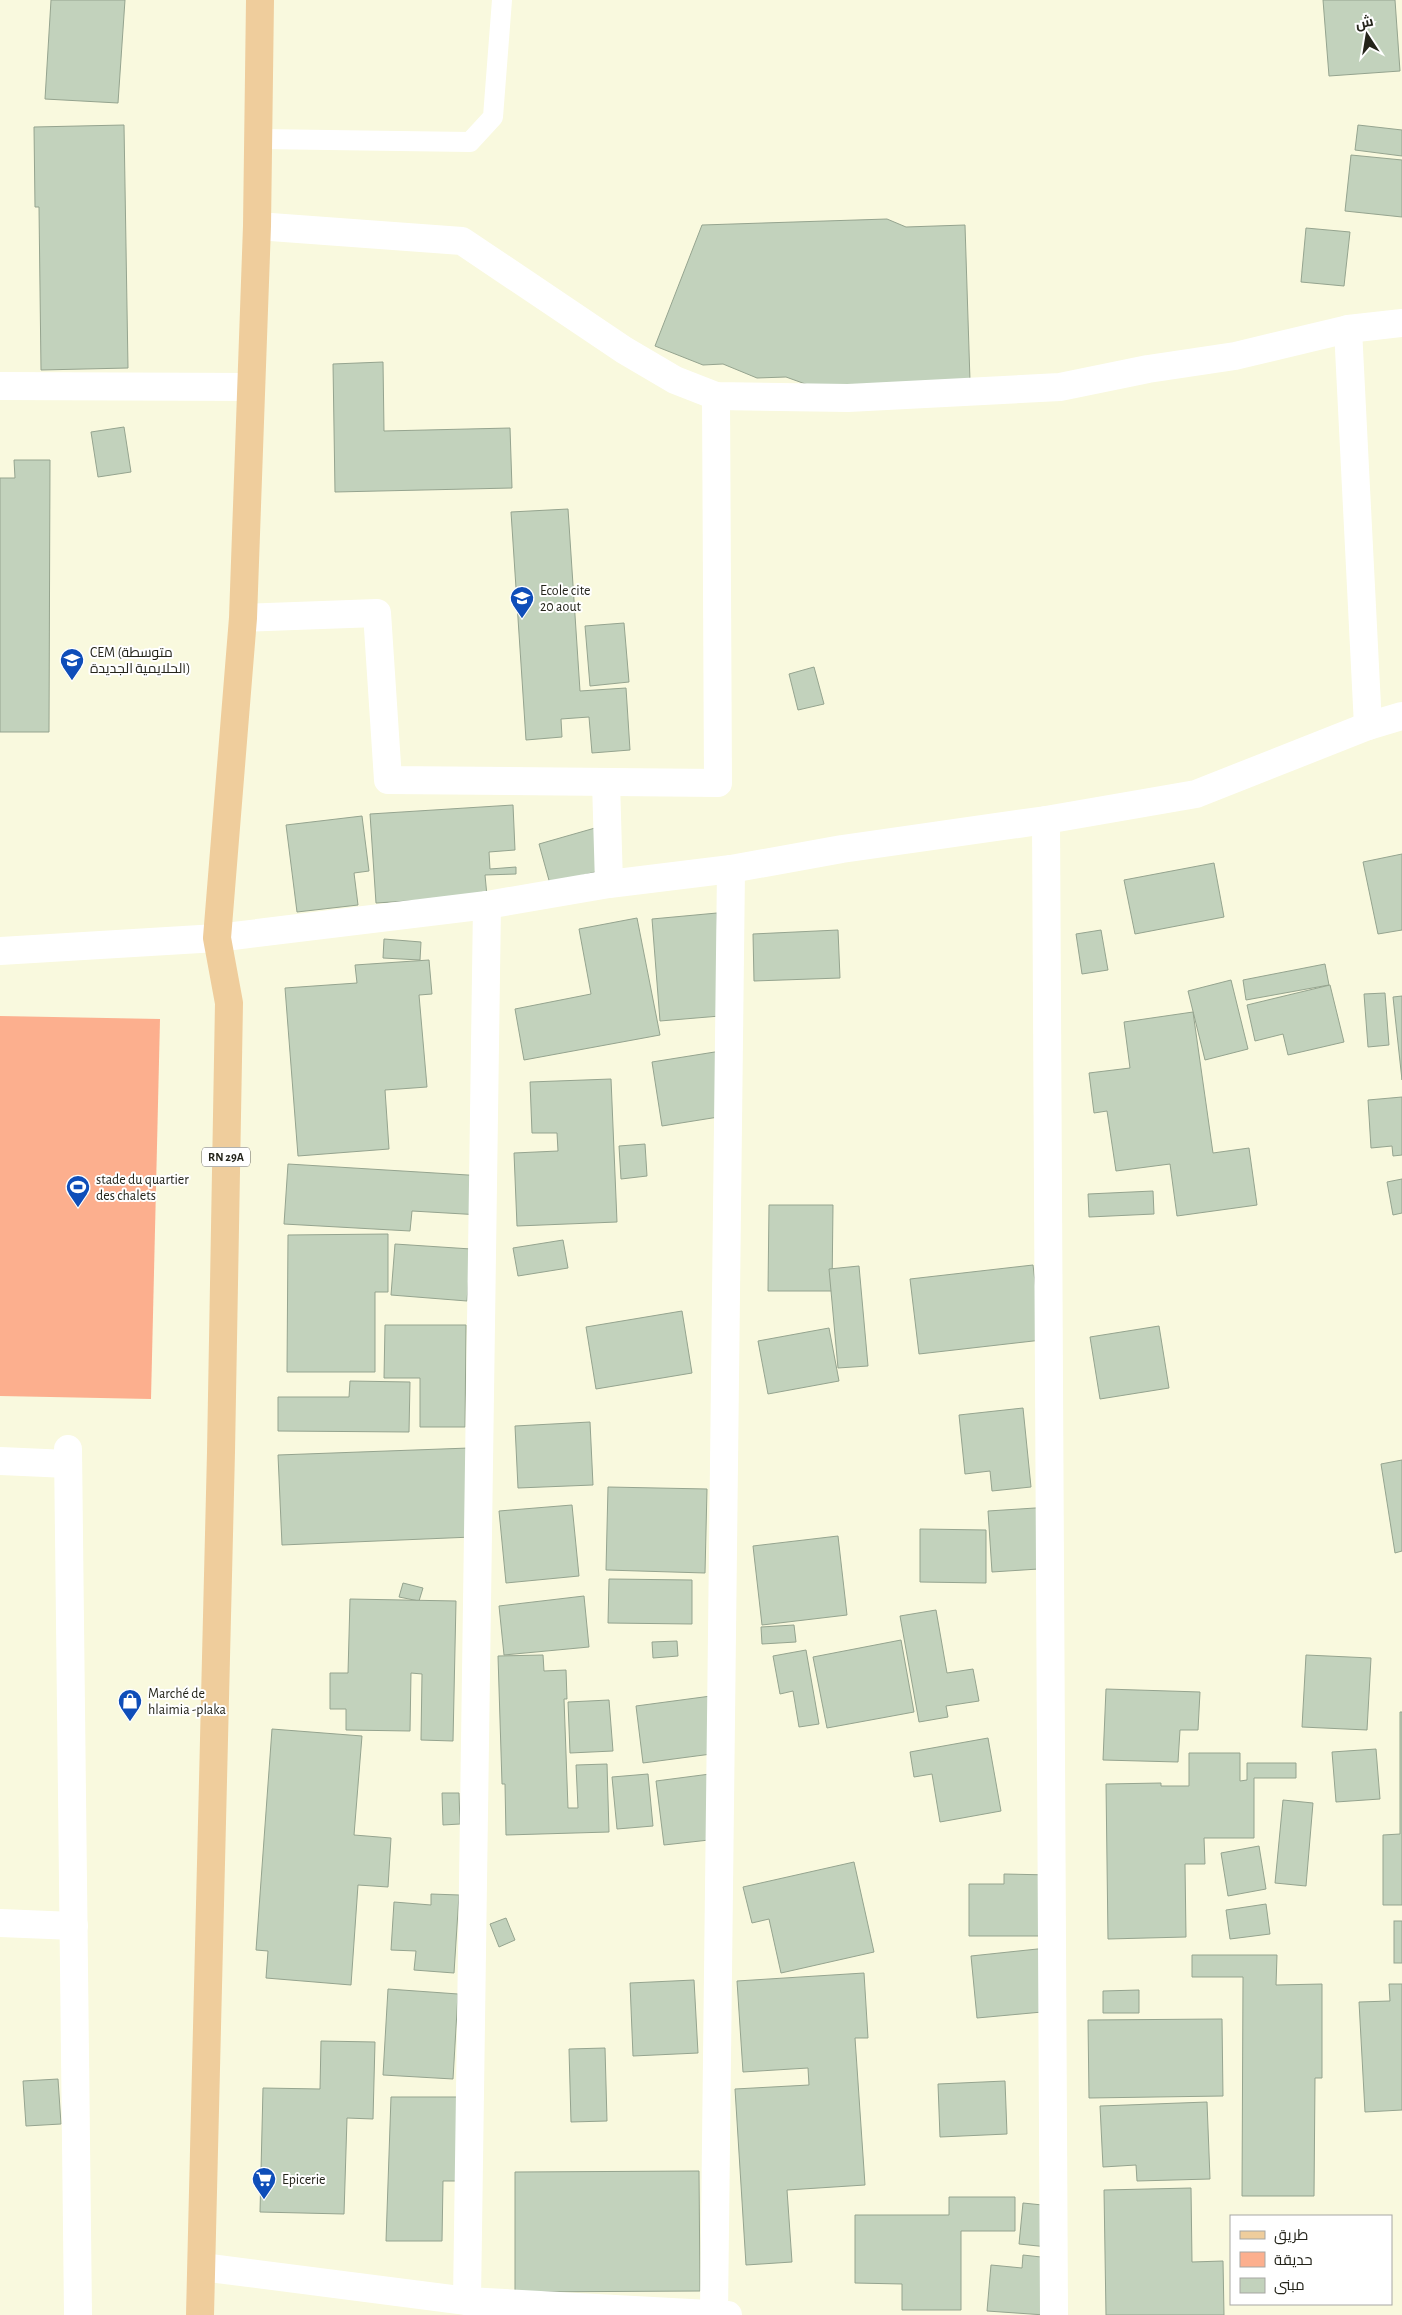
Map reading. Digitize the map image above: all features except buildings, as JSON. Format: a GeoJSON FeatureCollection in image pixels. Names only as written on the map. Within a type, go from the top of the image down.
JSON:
{"type":"FeatureCollection","features":[{"type":"Feature","properties":{"kind":"main road","name":"RN 29A"},"geometry":{"type":"LineString","coordinates":[[200,2315],[221,1462],[228,1003],[217,938],[242,618],[257,226],[260,0]]}},
{"type":"Feature","properties":{"kind":"street"},"geometry":{"type":"LineString","coordinates":[[257,226],[462,241],[624,350],[675,380],[716,396],[848,398],[1060,387],[1148,369],[1235,356],[1348,330],[1402,323]]}},
{"type":"Feature","properties":{"kind":"street"},"geometry":{"type":"LineString","coordinates":[[1348,330],[1368,726]]}},
{"type":"Feature","properties":{"kind":"street"},"geometry":{"type":"LineString","coordinates":[[0,386],[251,387]]}},
{"type":"Feature","properties":{"kind":"street"},"geometry":{"type":"LineString","coordinates":[[242,618],[377,612],[388,780],[718,783],[716,396]]}},
{"type":"Feature","properties":{"kind":"street"},"geometry":{"type":"LineString","coordinates":[[0,951],[217,938],[487,904],[609,884],[732,868],[842,849],[1046,820],[1196,794],[1368,726],[1402,716]]}},
{"type":"Feature","properties":{"kind":"street"},"geometry":{"type":"LineString","coordinates":[[606,782],[609,884]]}},
{"type":"Feature","properties":{"kind":"street"},"geometry":{"type":"LineString","coordinates":[[1046,820],[1054,2315]]}},
{"type":"Feature","properties":{"kind":"street"},"geometry":{"type":"LineString","coordinates":[[202,2267],[467,2301],[721,2314],[732,868]]}},
{"type":"Feature","properties":{"kind":"street"},"geometry":{"type":"LineString","coordinates":[[467,2301],[487,904]]}},
{"type":"Feature","properties":{"kind":"street"},"geometry":{"type":"LineString","coordinates":[[0,1461],[68,1456],[78,2315]]}},
{"type":"Feature","properties":{"kind":"street"},"geometry":{"type":"LineString","coordinates":[[0,1923],[74,1926]]}},
{"type":"Feature","properties":{"kind":"lane"},"geometry":{"type":"LineString","coordinates":[[258,140],[470,142],[493,117],[502,0]]}},
{"type":"Feature","properties":{"kind":"green space","name":"stade du quartier des chalets"},"geometry":{"type":"Polygon","coordinates":[[[0,1016],[160,1019],[151,1399],[0,1396],[0,1016]]]}},
{"type":"Feature","properties":{"kind":"place","name":"Ecole cite 20 aout"},"geometry":{"type":"Point","coordinates":[522,619]}},
{"type":"Feature","properties":{"kind":"place","name":"CEM (متوسطة الحلايمية الجديدة)"},"geometry":{"type":"Point","coordinates":[72,681]}},
{"type":"Feature","properties":{"kind":"place","name":"stade du quartier des chalets"},"geometry":{"type":"Point","coordinates":[78,1208]}},
{"type":"Feature","properties":{"kind":"place","name":"Marché de hlaimia -plaka"},"geometry":{"type":"Point","coordinates":[130,1722]}},
{"type":"Feature","properties":{"kind":"place","name":"Epicerie"},"geometry":{"type":"Point","coordinates":[264,2200]}}]}
